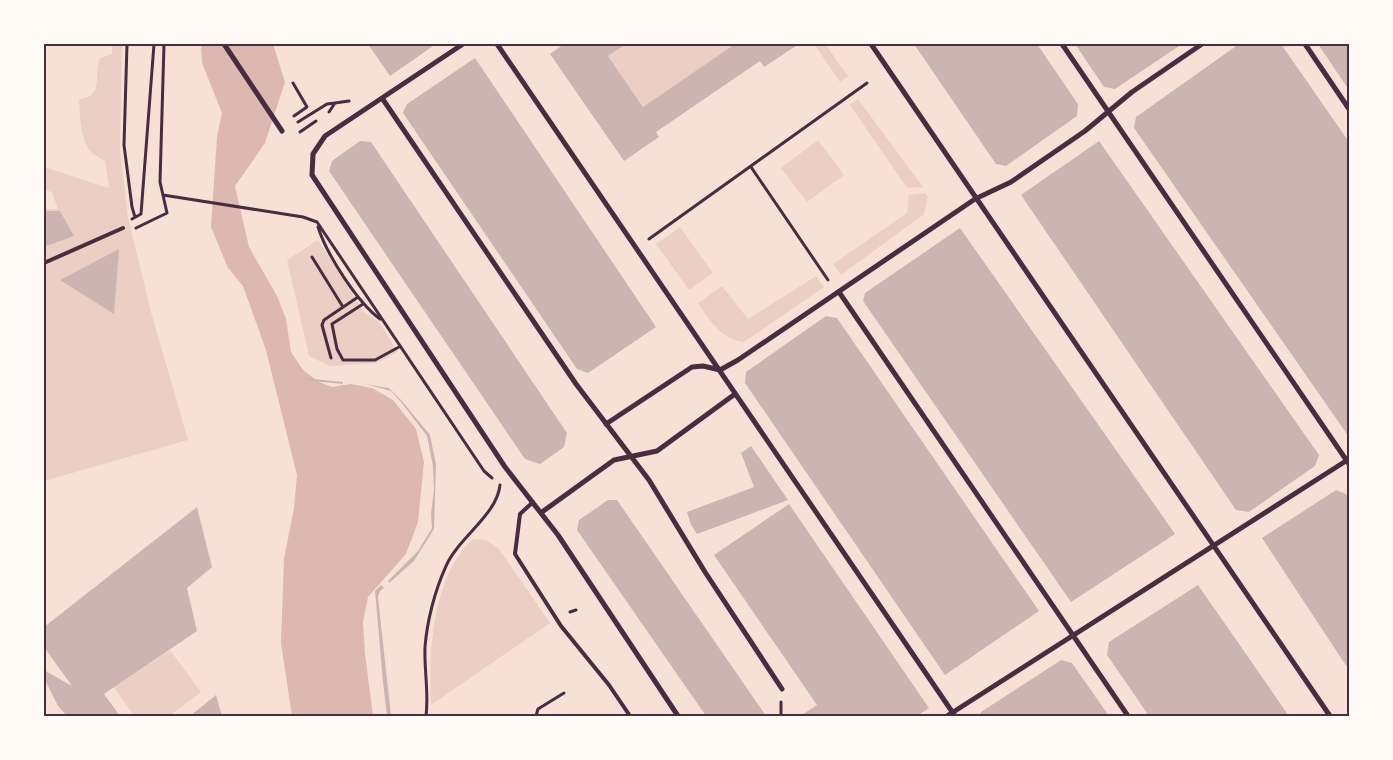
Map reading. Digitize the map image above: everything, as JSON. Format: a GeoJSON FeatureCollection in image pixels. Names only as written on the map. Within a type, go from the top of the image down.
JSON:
{"type":"FeatureCollection","features":[{"type":"Feature","properties":{"kind":"street"},"geometry":{"type":"LineString","coordinates":[[224,44],[282,132]]}},
{"type":"Feature","properties":{"kind":"street"},"geometry":{"type":"LineString","coordinates":[[463,44],[325,136],[312,154],[312,175],[509,473],[542,512],[678,716]]}},
{"type":"Feature","properties":{"kind":"street"},"geometry":{"type":"LineString","coordinates":[[498,44],[952,715],[1348,461],[1062,44]]}},
{"type":"Feature","properties":{"kind":"street"},"geometry":{"type":"LineString","coordinates":[[871,44],[1330,716]]}},
{"type":"Feature","properties":{"kind":"street"},"geometry":{"type":"LineString","coordinates":[[606,424],[692,367],[704,366],[720,370],[738,360],[976,199],[1011,182],[1085,131],[1108,110],[1202,44]]}},
{"type":"Feature","properties":{"kind":"street"},"geometry":{"type":"LineString","coordinates":[[1305,44],[1349,109]]}},
{"type":"Feature","properties":{"kind":"street"},"geometry":{"type":"LineString","coordinates":[[382,98],[606,424],[649,480],[705,572],[782,689]]}},
{"type":"Feature","properties":{"kind":"street"},"geometry":{"type":"LineString","coordinates":[[838,292],[1128,716]]}},
{"type":"Feature","properties":{"kind":"street"},"geometry":{"type":"LineString","coordinates":[[542,512],[614,460],[631,458],[657,451],[735,394]]}},
{"type":"Feature","properties":{"kind":"lane"},"geometry":{"type":"LineString","coordinates":[[44,263],[123,228]]}},
{"type":"Feature","properties":{"kind":"lane"},"geometry":{"type":"LineString","coordinates":[[533,502],[520,514],[515,554],[561,626],[609,684],[630,716]]}},
{"type":"Feature","properties":{"kind":"path"},"geometry":{"type":"LineString","coordinates":[[127,44],[124,145],[132,208],[135,217]]}},
{"type":"Feature","properties":{"kind":"path"},"geometry":{"type":"LineString","coordinates":[[127,221],[141,214],[154,44]]}},
{"type":"Feature","properties":{"kind":"path"},"geometry":{"type":"LineString","coordinates":[[130,231],[167,213],[160,182],[164,44]]}},
{"type":"Feature","properties":{"kind":"path"},"geometry":{"type":"LineString","coordinates":[[293,83],[307,107],[294,116]]}},
{"type":"Feature","properties":{"kind":"path"},"geometry":{"type":"LineString","coordinates":[[647,241],[867,83]]}},
{"type":"Feature","properties":{"kind":"path"},"geometry":{"type":"LineString","coordinates":[[298,122],[327,104],[334,104],[332,111]]}},
{"type":"Feature","properties":{"kind":"path"},"geometry":{"type":"LineString","coordinates":[[751,167],[823,272]]}},
{"type":"Feature","properties":{"kind":"path"},"geometry":{"type":"LineString","coordinates":[[163,195],[303,217],[317,222],[484,471],[501,486],[496,504],[458,544],[445,566],[433,604],[425,647],[426,716]]}},
{"type":"Feature","properties":{"kind":"path"},"geometry":{"type":"LineString","coordinates":[[317,222],[323,242],[358,297],[380,319]]}},
{"type":"Feature","properties":{"kind":"path"},"geometry":{"type":"LineString","coordinates":[[312,257],[344,307]]}},
{"type":"Feature","properties":{"kind":"path"},"geometry":{"type":"LineString","coordinates":[[331,358],[322,325],[324,320],[358,297]]}},
{"type":"Feature","properties":{"kind":"path"},"geometry":{"type":"LineString","coordinates":[[363,304],[332,324],[337,349],[343,360],[375,360],[399,347]]}},
{"type":"Feature","properties":{"kind":"path"},"geometry":{"type":"LineString","coordinates":[[536,716],[538,709],[564,693]]}},
{"type":"Feature","properties":{"kind":"shaded area"},"geometry":{"type":"Polygon","coordinates":[[[112,44],[122,44],[120,150],[128,217],[151,312],[188,440],[44,481],[44,247],[73,236],[60,211],[44,211],[44,209],[58,209],[52,192],[44,190],[44,167],[109,188],[105,161],[90,151],[86,144],[81,125],[79,99],[87,97],[95,90],[100,58],[112,54],[112,44]]]}},
{"type":"Feature","properties":{"kind":"shaded area"},"geometry":{"type":"Polygon","coordinates":[[[201,44],[273,44],[285,82],[265,143],[235,186],[249,247],[277,296],[286,319],[291,352],[303,370],[319,382],[332,387],[351,384],[372,388],[393,400],[416,429],[424,462],[418,522],[406,554],[368,597],[363,622],[373,716],[292,716],[281,643],[284,559],[294,508],[297,475],[266,350],[243,286],[228,268],[211,227],[217,137],[222,113],[202,63],[201,44]]]}},
{"type":"Feature","properties":{"kind":"shaded area"},"geometry":{"type":"Polygon","coordinates":[[[626,44],[735,44],[643,107],[608,56],[626,44]]]}},
{"type":"Feature","properties":{"kind":"shaded area"},"geometry":{"type":"Polygon","coordinates":[[[814,44],[825,44],[848,76],[840,82],[814,44]]]}},
{"type":"Feature","properties":{"kind":"shaded area"},"geometry":{"type":"Polygon","coordinates":[[[858,99],[923,187],[907,188],[850,105],[858,99]]]}},
{"type":"Feature","properties":{"kind":"shaded area"},"geometry":{"type":"Polygon","coordinates":[[[818,140],[844,175],[807,202],[781,168],[818,140]]]}},
{"type":"Feature","properties":{"kind":"shaded area"},"geometry":{"type":"Polygon","coordinates":[[[925,193],[928,197],[924,214],[841,275],[833,264],[907,213],[909,195],[925,193]]]}},
{"type":"Feature","properties":{"kind":"shaded area"},"geometry":{"type":"Polygon","coordinates":[[[680,227],[713,273],[689,290],[656,244],[680,227]]]}},
{"type":"Feature","properties":{"kind":"shaded area"},"geometry":{"type":"Polygon","coordinates":[[[318,240],[364,312],[379,322],[398,352],[377,363],[330,366],[309,356],[287,260],[318,240]]]}},
{"type":"Feature","properties":{"kind":"shaded area"},"geometry":{"type":"Polygon","coordinates":[[[816,276],[824,287],[744,342],[729,337],[717,328],[698,303],[722,286],[748,319],[816,276]]]}},
{"type":"Feature","properties":{"kind":"shaded area"},"geometry":{"type":"Polygon","coordinates":[[[473,539],[486,540],[499,549],[550,623],[431,705],[432,640],[441,595],[459,555],[473,539]]]}},
{"type":"Feature","properties":{"kind":"shaded area"},"geometry":{"type":"Polygon","coordinates":[[[170,650],[201,692],[169,716],[134,716],[114,687],[170,650]]]}},
{"type":"Feature","properties":{"kind":"building"},"geometry":{"type":"Polygon","coordinates":[[[368,44],[436,44],[390,76],[368,44]]]}},
{"type":"Feature","properties":{"kind":"building"},"geometry":{"type":"Polygon","coordinates":[[[564,44],[626,44],[608,56],[643,107],[735,44],[799,44],[764,67],[760,61],[656,132],[659,137],[624,161],[550,54],[564,44]]]}},
{"type":"Feature","properties":{"kind":"building"},"geometry":{"type":"Polygon","coordinates":[[[914,44],[1037,44],[1078,104],[1077,116],[1006,166],[996,164],[914,44]]]}},
{"type":"Feature","properties":{"kind":"building"},"geometry":{"type":"Polygon","coordinates":[[[1075,44],[1182,44],[1115,89],[1104,87],[1075,44]]]}},
{"type":"Feature","properties":{"kind":"building"},"geometry":{"type":"Polygon","coordinates":[[[1239,44],[1281,44],[1349,142],[1349,437],[1134,128],[1136,117],[1239,44]]]}},
{"type":"Feature","properties":{"kind":"building"},"geometry":{"type":"Polygon","coordinates":[[[1318,44],[1349,44],[1349,90],[1318,44]]]}},
{"type":"Feature","properties":{"kind":"building"},"geometry":{"type":"Polygon","coordinates":[[[475,58],[656,327],[588,373],[577,369],[403,113],[407,104],[475,58]]]}},
{"type":"Feature","properties":{"kind":"building"},"geometry":{"type":"Polygon","coordinates":[[[360,141],[371,142],[567,433],[564,447],[540,464],[525,459],[329,171],[332,161],[360,141]]]}},
{"type":"Feature","properties":{"kind":"building"},"geometry":{"type":"Polygon","coordinates":[[[1099,141],[1319,455],[1315,466],[1249,512],[1236,510],[1021,195],[1099,141]]]}},
{"type":"Feature","properties":{"kind":"building"},"geometry":{"type":"Polygon","coordinates":[[[44,211],[60,211],[74,236],[44,247],[44,211]]]}},
{"type":"Feature","properties":{"kind":"building"},"geometry":{"type":"Polygon","coordinates":[[[960,228],[1175,534],[1071,602],[863,301],[865,293],[960,228]]]}},
{"type":"Feature","properties":{"kind":"building"},"geometry":{"type":"Polygon","coordinates":[[[119,249],[114,314],[60,280],[119,249]]]}},
{"type":"Feature","properties":{"kind":"building"},"geometry":{"type":"Polygon","coordinates":[[[826,316],[837,318],[1039,611],[945,675],[745,383],[746,372],[826,316]]]}},
{"type":"Feature","properties":{"kind":"building"},"geometry":{"type":"Polygon","coordinates":[[[303,378],[343,382],[343,384],[312,381],[303,378]]]}},
{"type":"Feature","properties":{"kind":"building"},"geometry":{"type":"Polygon","coordinates":[[[365,384],[389,388],[402,401],[430,435],[436,465],[434,529],[414,561],[389,583],[388,581],[418,551],[432,528],[433,466],[427,436],[401,402],[391,391],[365,384]]]}},
{"type":"Feature","properties":{"kind":"building"},"geometry":{"type":"Polygon","coordinates":[[[751,446],[788,500],[697,534],[691,525],[687,512],[754,487],[741,453],[751,446]]]}},
{"type":"Feature","properties":{"kind":"building"},"geometry":{"type":"Polygon","coordinates":[[[1336,490],[1346,494],[1349,499],[1349,670],[1262,538],[1336,490]]]}},
{"type":"Feature","properties":{"kind":"building"},"geometry":{"type":"Polygon","coordinates":[[[608,500],[617,500],[766,716],[706,716],[577,530],[579,520],[608,500]]]}},
{"type":"Feature","properties":{"kind":"building"},"geometry":{"type":"Polygon","coordinates":[[[789,504],[929,708],[917,716],[800,716],[817,705],[714,555],[789,504]]]}},
{"type":"Feature","properties":{"kind":"building"},"geometry":{"type":"Polygon","coordinates":[[[197,507],[212,567],[187,588],[197,631],[104,694],[120,716],[67,716],[58,706],[44,678],[44,670],[72,686],[44,647],[44,627],[197,507]]]}},
{"type":"Feature","properties":{"kind":"building"},"geometry":{"type":"Polygon","coordinates":[[[381,585],[384,588],[380,591],[378,597],[391,716],[387,716],[375,591],[381,585]]]}},
{"type":"Feature","properties":{"kind":"building"},"geometry":{"type":"Polygon","coordinates":[[[1198,585],[1289,716],[1149,716],[1107,655],[1109,642],[1198,585]]]}},
{"type":"Feature","properties":{"kind":"building"},"geometry":{"type":"Polygon","coordinates":[[[1061,660],[1072,663],[1109,716],[980,716],[981,712],[1061,660]]]}},
{"type":"Feature","properties":{"kind":"building"},"geometry":{"type":"Polygon","coordinates":[[[216,695],[222,716],[190,716],[216,695]]]}}]}
